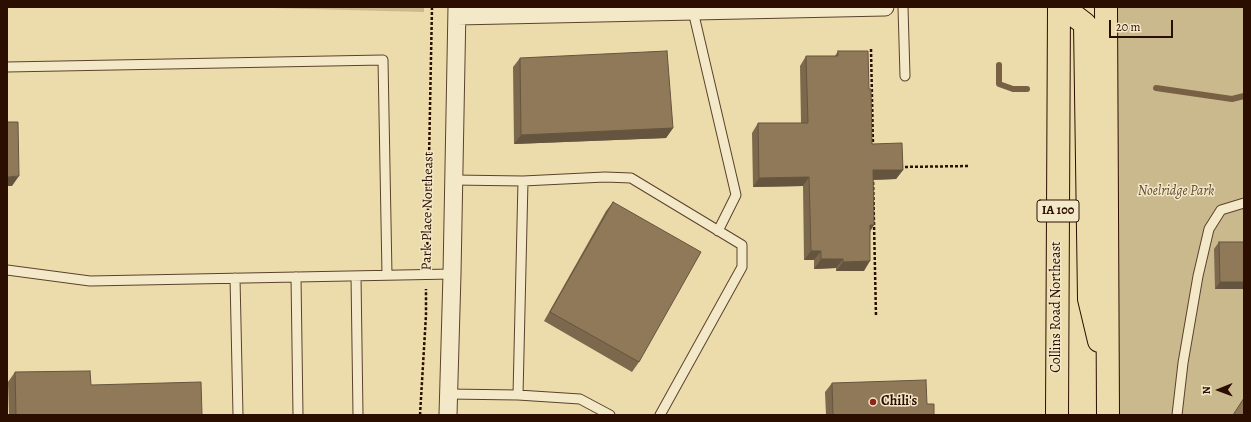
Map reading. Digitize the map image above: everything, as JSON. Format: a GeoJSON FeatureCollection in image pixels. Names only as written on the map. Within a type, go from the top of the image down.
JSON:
{"type":"FeatureCollection","features":[{"type":"Feature","properties":{"kind":"highway","name":"Collins Road Northeast"},"geometry":{"type":"LineString","coordinates":[[1057,415],[1059,7]]}},
{"type":"Feature","properties":{"kind":"highway"},"geometry":{"type":"LineString","coordinates":[[1063,7],[1085,24],[1089,298],[1108,377]]}},
{"type":"Feature","properties":{"kind":"highway"},"geometry":{"type":"LineString","coordinates":[[1106,7],[1108,415]]}},
{"type":"Feature","properties":{"kind":"street"},"geometry":{"type":"LineString","coordinates":[[457,12],[693,11],[885,7]]}},
{"type":"Feature","properties":{"kind":"street","name":"Park Place Northeast"},"geometry":{"type":"LineString","coordinates":[[448,415],[457,12]]}},
{"type":"Feature","properties":{"kind":"lane"},"geometry":{"type":"LineString","coordinates":[[903,7],[905,76]]}},
{"type":"Feature","properties":{"kind":"lane"},"geometry":{"type":"LineString","coordinates":[[693,11],[736,195],[718,231]]}},
{"type":"Feature","properties":{"kind":"lane"},"geometry":{"type":"LineString","coordinates":[[7,67],[383,60],[387,275]]}},
{"type":"Feature","properties":{"kind":"lane"},"geometry":{"type":"LineString","coordinates":[[454,180],[523,181],[605,177],[631,178],[742,245],[742,268],[660,415]]}},
{"type":"Feature","properties":{"kind":"lane"},"geometry":{"type":"LineString","coordinates":[[518,395],[523,181]]}},
{"type":"Feature","properties":{"kind":"lane"},"geometry":{"type":"LineString","coordinates":[[1178,415],[1183,363],[1198,276],[1209,229],[1221,210],[1244,203]]}},
{"type":"Feature","properties":{"kind":"lane"},"geometry":{"type":"LineString","coordinates":[[7,270],[90,281],[452,274]]}},
{"type":"Feature","properties":{"kind":"lane"},"geometry":{"type":"LineString","coordinates":[[356,276],[358,415]]}},
{"type":"Feature","properties":{"kind":"lane"},"geometry":{"type":"LineString","coordinates":[[296,277],[298,415]]}},
{"type":"Feature","properties":{"kind":"lane"},"geometry":{"type":"LineString","coordinates":[[235,278],[238,415]]}},
{"type":"Feature","properties":{"kind":"lane"},"geometry":{"type":"LineString","coordinates":[[448,394],[518,395],[580,399],[610,415]]}},
{"type":"Feature","properties":{"kind":"path","name":"Park Place Northeast"},"geometry":{"type":"LineString","coordinates":[[420,415],[426,315],[432,7]]}},
{"type":"Feature","properties":{"kind":"path"},"geometry":{"type":"LineString","coordinates":[[871,49],[873,152]]}},
{"type":"Feature","properties":{"kind":"path"},"geometry":{"type":"LineString","coordinates":[[899,167],[969,166]]}},
{"type":"Feature","properties":{"kind":"path"},"geometry":{"type":"LineString","coordinates":[[873,175],[876,316]]}},
{"type":"Feature","properties":{"kind":"green space"},"geometry":{"type":"Polygon","coordinates":[[[234,7],[424,7],[424,12],[234,7]]]}},
{"type":"Feature","properties":{"kind":"green space","name":"Noelridge Park"},"geometry":{"type":"Polygon","coordinates":[[[1106,7],[1244,7],[1244,415],[1108,415],[1106,7]]]}},
{"type":"Feature","properties":{"kind":"building"},"geometry":{"type":"Polygon","coordinates":[[[667,51],[673,128],[521,135],[520,58],[667,51]]]}},
{"type":"Feature","properties":{"kind":"building"},"geometry":{"type":"Polygon","coordinates":[[[838,51],[868,51],[869,89],[871,89],[872,144],[902,143],[903,170],[873,170],[874,225],[870,225],[870,261],[843,262],[843,259],[821,259],[821,251],[811,251],[809,177],[759,178],[758,123],[808,123],[806,56],[838,56],[838,51]]]}},
{"type":"Feature","properties":{"kind":"building"},"geometry":{"type":"Polygon","coordinates":[[[7,122],[18,122],[19,176],[7,177],[7,122]]]}},
{"type":"Feature","properties":{"kind":"building"},"geometry":{"type":"Polygon","coordinates":[[[613,202],[701,252],[639,362],[550,312],[613,202]]]}},
{"type":"Feature","properties":{"kind":"building"},"geometry":{"type":"Polygon","coordinates":[[[1219,242],[1244,242],[1244,282],[1220,282],[1219,242]]]}},
{"type":"Feature","properties":{"kind":"building"},"geometry":{"type":"Polygon","coordinates":[[[90,371],[91,385],[201,382],[202,415],[16,415],[15,372],[90,371]]]}},
{"type":"Feature","properties":{"kind":"building","name":"Chili's"},"geometry":{"type":"Polygon","coordinates":[[[926,380],[927,404],[934,404],[934,415],[833,415],[832,383],[926,380]]]}},
{"type":"Feature","properties":{"kind":"building"},"geometry":{"type":"Polygon","coordinates":[[[1244,398],[1244,415],[1233,415],[1244,398]]]}},
{"type":"Feature","properties":{"kind":"waterway"},"geometry":{"type":"LineString","coordinates":[[999,65],[999,84],[1013,89],[1027,89]]}},
{"type":"Feature","properties":{"kind":"waterway"},"geometry":{"type":"LineString","coordinates":[[1156,88],[1232,99],[1244,96]]}},
{"type":"Feature","properties":{"kind":"place","name":"Chili's"},"geometry":{"type":"Point","coordinates":[873,402]}}]}
